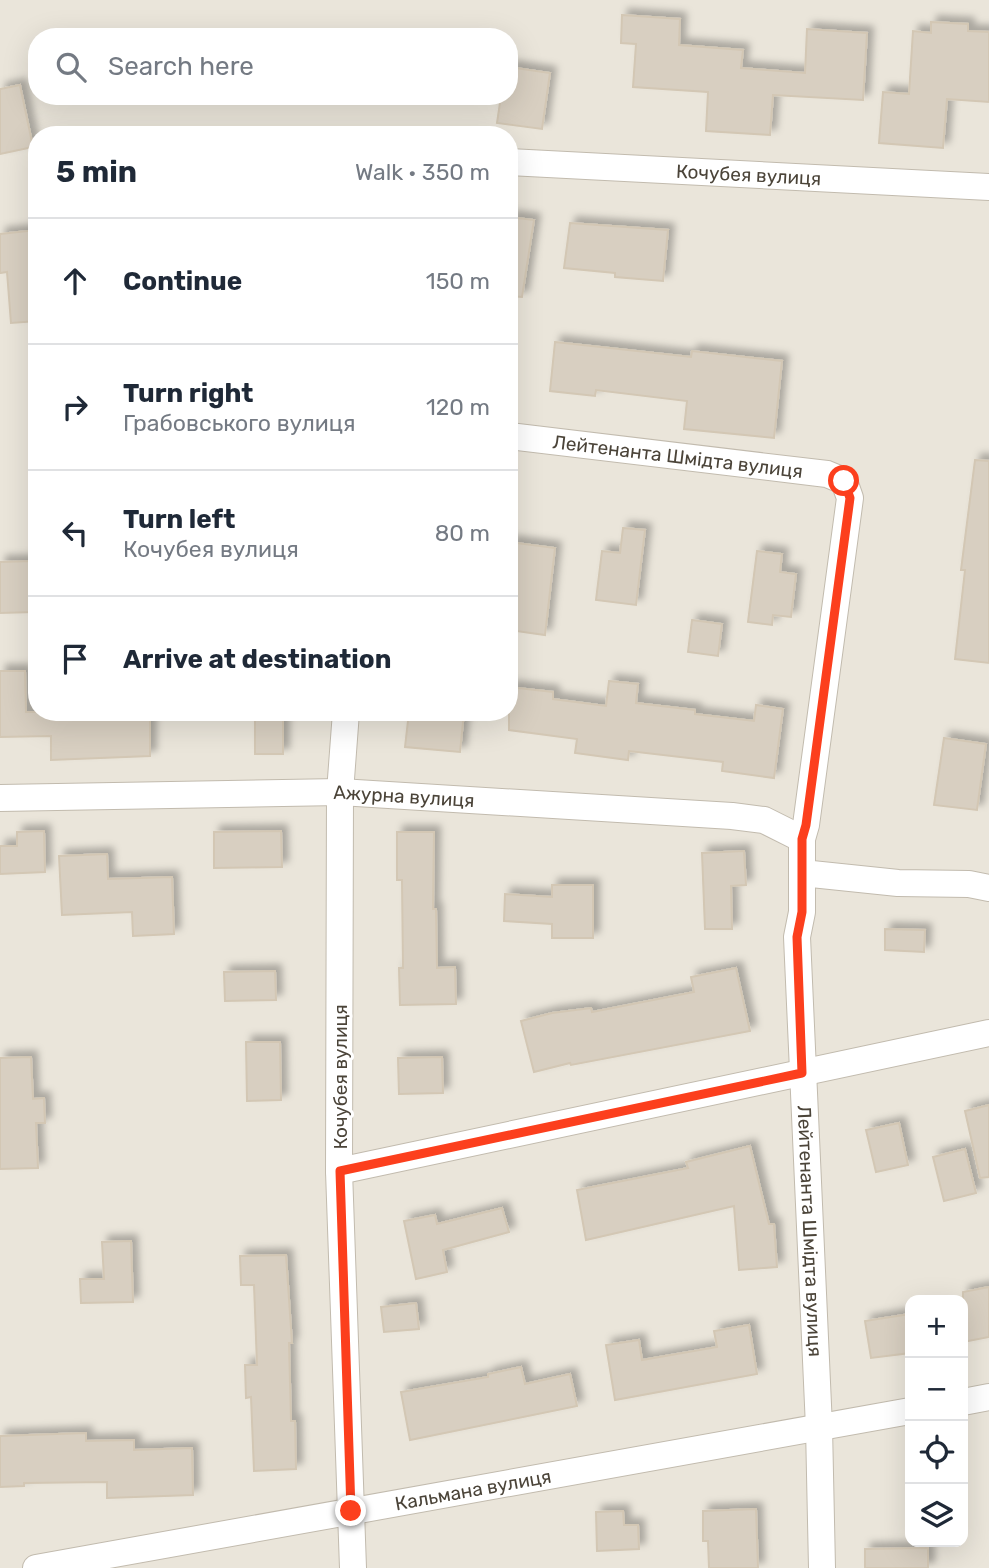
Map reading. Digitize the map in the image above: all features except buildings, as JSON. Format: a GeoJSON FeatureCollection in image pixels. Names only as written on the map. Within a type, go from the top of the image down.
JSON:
{"type":"FeatureCollection","features":[{"type":"Feature","properties":{"kind":"street","name":"Кочубея вулиця"},"geometry":{"type":"LineString","coordinates":[[518,162],[989,187]]}},
{"type":"Feature","properties":{"kind":"street","name":"Лейтенанта Шмідта вулиця"},"geometry":{"type":"LineString","coordinates":[[518,437],[827,474],[844,481],[850,498],[802,839],[802,912],[797,937],[819,1427],[822,1568]]}},
{"type":"Feature","properties":{"kind":"street","name":"Кочубея вулиця"},"geometry":{"type":"LineString","coordinates":[[345,721],[340,792],[340,1171],[353,1568]]}},
{"type":"Feature","properties":{"kind":"street","name":"Ажурна вулиця"},"geometry":{"type":"LineString","coordinates":[[0,798],[340,792],[732,816],[764,820],[802,839]]}},
{"type":"Feature","properties":{"kind":"street"},"geometry":{"type":"LineString","coordinates":[[803,873],[898,883],[969,884],[989,888]]}},
{"type":"Feature","properties":{"kind":"street"},"geometry":{"type":"LineString","coordinates":[[340,1171],[989,1033]]}},
{"type":"Feature","properties":{"kind":"street"},"geometry":{"type":"LineString","coordinates":[[968,1401],[989,1397]]}},
{"type":"Feature","properties":{"kind":"street","name":"Кальмана вулиця"},"geometry":{"type":"LineString","coordinates":[[36,1568],[905,1412]]}},
{"type":"Feature","properties":{"kind":"shaded area"},"geometry":{"type":"Polygon","coordinates":[[[0,0],[989,0],[989,1568],[0,1568],[0,0]]]}},
{"type":"Feature","properties":{"kind":"route"},"geometry":{"type":"LineString","coordinates":[[351,1511],[340,1171],[802,1073],[797,937],[802,912],[802,839],[850,498],[844,481]]}}]}
